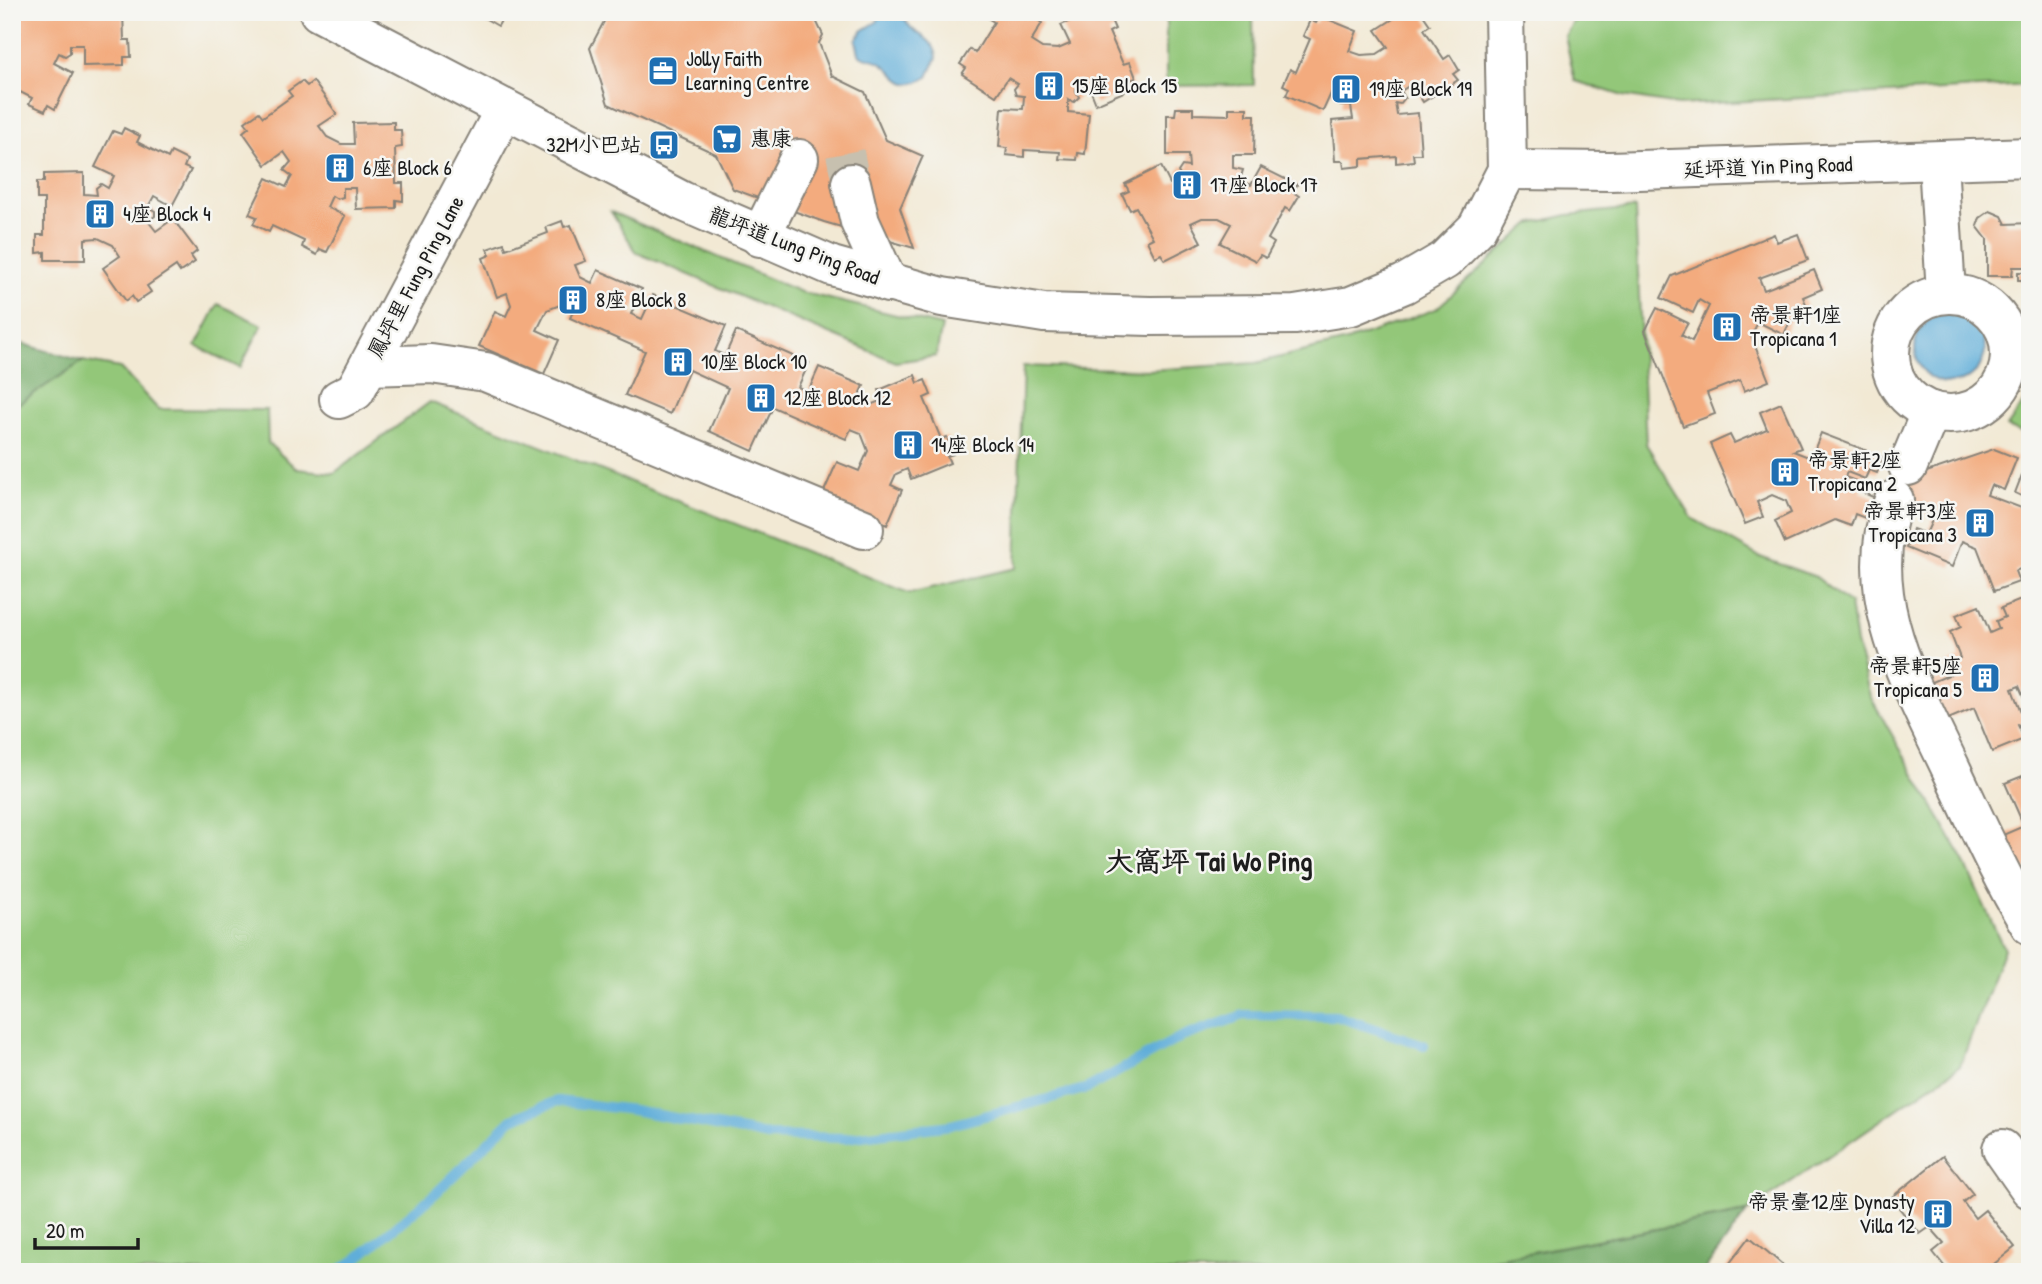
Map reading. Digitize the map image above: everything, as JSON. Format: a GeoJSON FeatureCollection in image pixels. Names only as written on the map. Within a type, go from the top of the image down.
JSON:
{"type":"FeatureCollection","features":[{"type":"Feature","properties":{"kind":"street","name":"龍坪道 Lung Ping Road"},"geometry":{"type":"LineString","coordinates":[[319,12],[682,201],[760,237],[832,266],[888,283],[942,297],[1044,313],[1295,316],[1351,306],[1404,284],[1446,260],[1477,228],[1507,170]]}},
{"type":"Feature","properties":{"kind":"street"},"geometry":{"type":"LineString","coordinates":[[1504,12],[1507,170]]}},
{"type":"Feature","properties":{"kind":"street","name":"鳳坪里 Fung Ping Lane"},"geometry":{"type":"LineString","coordinates":[[339,399],[355,391],[505,109]]}},
{"type":"Feature","properties":{"kind":"street","name":"延坪道 Yin Ping Road"},"geometry":{"type":"LineString","coordinates":[[1507,170],[1610,171],[1938,162],[2030,156]]}},
{"type":"Feature","properties":{"kind":"street"},"geometry":{"type":"LineString","coordinates":[[760,237],[799,159]]}},
{"type":"Feature","properties":{"kind":"street"},"geometry":{"type":"LineString","coordinates":[[1938,162],[1945,293]]}},
{"type":"Feature","properties":{"kind":"street"},"geometry":{"type":"LineString","coordinates":[[852,183],[860,222],[888,283]]}},
{"type":"Feature","properties":{"kind":"street"},"geometry":{"type":"LineString","coordinates":[[1945,293],[1966,295],[1984,304],[1999,318],[2019,361],[1997,394],[1980,406],[1961,414],[1931,411],[1907,397],[1895,381],[1889,362],[1890,342],[1897,324],[1909,309],[1926,298],[1945,293]]}},
{"type":"Feature","properties":{"kind":"street"},"geometry":{"type":"LineString","coordinates":[[369,366],[430,364],[486,372],[864,529]]}},
{"type":"Feature","properties":{"kind":"street"},"geometry":{"type":"LineString","coordinates":[[1931,411],[1882,535],[1884,591],[1889,628],[1904,670],[1998,870],[2030,925]]}},
{"type":"Feature","properties":{"kind":"street"},"geometry":{"type":"LineString","coordinates":[[2003,1149],[2030,1189]]}},
{"type":"Feature","properties":{"kind":"green space"},"geometry":{"type":"Polygon","coordinates":[[[1579,12],[2030,12],[2030,85],[1678,105],[1623,96],[1575,81],[1565,36],[1579,12]]]}},
{"type":"Feature","properties":{"kind":"green space"},"geometry":{"type":"Polygon","coordinates":[[[1253,14],[1254,85],[1166,86],[1166,15],[1253,14]]]}},
{"type":"Feature","properties":{"kind":"green space"},"geometry":{"type":"Polygon","coordinates":[[[1635,208],[1646,444],[1692,518],[1760,557],[1816,577],[1850,604],[1856,643],[1870,696],[1964,861],[2004,949],[1960,1066],[1747,1212],[1427,1272],[12,1272],[12,408],[83,361],[120,368],[158,409],[267,410],[268,443],[297,469],[334,473],[430,402],[909,593],[1016,568],[1023,366],[1149,370],[1256,363],[1347,341],[1436,309],[1530,224],[1568,215],[1635,208]]]}},
{"type":"Feature","properties":{"kind":"green space"},"geometry":{"type":"Polygon","coordinates":[[[611,212],[801,292],[942,326],[936,356],[896,362],[637,253],[611,212]]]}},
{"type":"Feature","properties":{"kind":"green space"},"geometry":{"type":"Polygon","coordinates":[[[218,304],[262,325],[240,368],[196,346],[218,304]]]}},
{"type":"Feature","properties":{"kind":"green space"},"geometry":{"type":"Polygon","coordinates":[[[12,341],[83,361],[12,408],[12,341]]]}},
{"type":"Feature","properties":{"kind":"green space"},"geometry":{"type":"Polygon","coordinates":[[[2030,394],[2030,436],[2007,427],[2030,394]]]}},
{"type":"Feature","properties":{"kind":"green space"},"geometry":{"type":"Polygon","coordinates":[[[1747,1212],[1703,1272],[1427,1272],[1747,1212]]]}},
{"type":"Feature","properties":{"kind":"water"},"geometry":{"type":"Polygon","coordinates":[[[878,12],[907,12],[905,19],[908,25],[927,39],[935,49],[937,57],[928,77],[918,82],[905,83],[880,62],[859,54],[856,40],[862,31],[878,21],[878,12]]]}},
{"type":"Feature","properties":{"kind":"water"},"geometry":{"type":"Polygon","coordinates":[[[1950,313],[1969,319],[1979,329],[1985,348],[1979,367],[1969,377],[1950,383],[1931,377],[1921,367],[1915,348],[1921,329],[1931,319],[1950,313]]]}},
{"type":"Feature","properties":{"kind":"building"},"geometry":{"type":"Polygon","coordinates":[[[13,12],[123,12],[124,40],[130,40],[131,57],[124,57],[124,65],[83,66],[83,45],[70,45],[70,53],[65,56],[59,53],[54,63],[73,73],[55,109],[48,105],[45,111],[29,104],[32,98],[12,88],[12,44],[20,33],[12,28],[13,22],[18,19],[13,12]]]}},
{"type":"Feature","properties":{"kind":"building"},"geometry":{"type":"Polygon","coordinates":[[[474,12],[506,12],[498,26],[474,12]]]}},
{"type":"Feature","properties":{"kind":"building"},"geometry":{"type":"Polygon","coordinates":[[[609,12],[812,12],[823,35],[819,43],[832,76],[865,92],[886,140],[923,156],[900,208],[914,248],[824,222],[733,189],[716,154],[608,104],[590,48],[609,12]]]}},
{"type":"Feature","properties":{"kind":"building","name":"15座 Block 15"},"geometry":{"type":"Polygon","coordinates":[[[993,12],[1026,12],[1042,23],[1031,41],[1042,48],[1058,49],[1070,44],[1061,25],[1091,12],[1100,12],[1102,16],[1108,13],[1115,29],[1109,32],[1123,64],[1130,62],[1136,78],[1130,80],[1133,88],[1096,104],[1088,84],[1075,89],[1079,97],[1074,102],[1068,100],[1068,112],[1089,114],[1085,154],[1078,153],[1077,160],[1059,159],[1060,152],[1024,150],[1024,157],[1006,155],[1007,148],[999,147],[1002,108],[1023,109],[1024,96],[1016,95],[1014,89],[1018,84],[1008,78],[996,96],[962,74],[966,68],[960,64],[970,49],[975,53],[994,22],[989,19],[993,12]]]}},
{"type":"Feature","properties":{"kind":"building","name":"19座 Block 19"},"geometry":{"type":"Polygon","coordinates":[[[1404,12],[1414,15],[1421,12],[1430,25],[1424,29],[1444,59],[1450,55],[1459,70],[1453,74],[1458,80],[1423,102],[1412,84],[1401,91],[1405,98],[1400,104],[1395,103],[1397,115],[1418,113],[1421,154],[1413,154],[1414,161],[1396,163],[1396,156],[1361,159],[1361,166],[1344,168],[1343,161],[1335,161],[1332,121],[1353,119],[1351,106],[1341,106],[1343,95],[1332,91],[1323,111],[1286,95],[1289,88],[1283,85],[1290,69],[1296,72],[1310,39],[1303,36],[1310,20],[1316,23],[1320,16],[1357,31],[1349,51],[1361,55],[1377,54],[1388,47],[1376,30],[1404,12]]]}},
{"type":"Feature","properties":{"kind":"building","name":"6座 Block 6"},"geometry":{"type":"Polygon","coordinates":[[[302,81],[307,86],[313,81],[337,114],[319,126],[327,137],[341,144],[354,144],[353,123],[394,122],[394,130],[401,130],[402,147],[395,148],[396,183],[403,183],[403,201],[396,200],[396,208],[356,209],[355,188],[343,188],[343,197],[337,199],[332,196],[327,207],[345,216],[327,252],[320,249],[317,255],[302,247],[304,241],[272,226],[269,232],[253,224],[257,217],[249,214],[267,178],[286,187],[292,176],[284,170],[291,162],[284,152],[266,165],[243,132],[249,127],[245,122],[259,112],[263,117],[292,96],[288,91],[302,81]]]}},
{"type":"Feature","properties":{"kind":"building","name":"17座 Block 17"},"geometry":{"type":"Polygon","coordinates":[[[1176,108],[1193,108],[1193,114],[1229,115],[1229,108],[1247,108],[1247,115],[1255,115],[1254,155],[1233,155],[1233,168],[1243,170],[1240,180],[1251,185],[1261,167],[1297,185],[1293,192],[1299,196],[1290,211],[1285,208],[1268,239],[1274,243],[1266,258],[1260,255],[1256,261],[1220,243],[1231,224],[1219,218],[1202,218],[1191,223],[1201,242],[1165,260],[1161,254],[1155,257],[1147,241],[1153,238],[1136,207],[1130,210],[1122,194],[1129,191],[1125,184],[1161,166],[1170,184],[1182,179],[1178,172],[1182,166],[1189,167],[1188,155],[1167,155],[1167,115],[1175,115],[1176,108]]]}},
{"type":"Feature","properties":{"kind":"building","name":"4座 Block 4"},"geometry":{"type":"Polygon","coordinates":[[[124,128],[140,136],[137,142],[168,158],[171,152],[187,160],[184,167],[191,170],[172,206],[154,196],[148,207],[155,211],[155,216],[148,221],[156,231],[173,219],[197,251],[191,256],[195,262],[180,272],[176,266],[147,286],[151,292],[136,302],[132,296],[126,301],[103,268],[120,256],[113,245],[98,238],[85,239],[85,260],[45,260],[45,252],[37,253],[37,235],[44,235],[44,199],[37,199],[37,182],[44,182],[44,174],[84,173],[84,194],[97,195],[96,188],[101,184],[108,188],[114,176],[95,167],[113,131],[121,134],[124,128]]]}},
{"type":"Feature","properties":{"kind":"building"},"geometry":{"type":"Polygon","coordinates":[[[1990,211],[2002,216],[2006,224],[2030,223],[2030,267],[2013,267],[2012,276],[1987,276],[1987,239],[1977,226],[1980,218],[1990,211]]]}},
{"type":"Feature","properties":{"kind":"building"},"geometry":{"type":"Polygon","coordinates":[[[562,221],[564,227],[571,225],[586,261],[575,265],[580,277],[592,283],[598,270],[642,289],[631,314],[642,319],[653,295],[726,326],[715,351],[725,356],[736,331],[809,363],[798,387],[808,392],[819,367],[864,386],[858,399],[870,405],[883,400],[879,390],[915,375],[918,383],[925,380],[931,395],[924,398],[941,439],[947,437],[953,454],[947,456],[950,463],[911,479],[907,469],[896,474],[891,485],[902,490],[887,525],[822,496],[837,462],[859,471],[868,451],[861,433],[851,429],[846,439],[773,407],[753,451],[709,431],[728,388],[689,370],[670,414],[625,395],[645,351],[570,318],[575,307],[565,303],[547,310],[537,330],[559,340],[544,374],[479,346],[495,311],[506,316],[511,305],[507,293],[497,297],[483,258],[490,255],[487,249],[504,243],[506,249],[548,233],[546,227],[562,221]]]}},
{"type":"Feature","properties":{"kind":"building","name":"帝景軒1座 Tropicana 1"},"geometry":{"type":"Polygon","coordinates":[[[1774,234],[1777,242],[1798,234],[1808,260],[1759,278],[1764,290],[1814,270],[1822,289],[1803,297],[1810,314],[1790,321],[1784,335],[1758,322],[1751,336],[1769,381],[1744,391],[1740,380],[1707,393],[1715,414],[1683,426],[1645,331],[1657,308],[1688,323],[1681,335],[1692,341],[1709,306],[1699,300],[1693,313],[1661,298],[1672,276],[1774,234]]]}},
{"type":"Feature","properties":{"kind":"building"},"geometry":{"type":"Polygon","coordinates":[[[2018,272],[2030,272],[2030,299],[2023,299],[2023,280],[2018,280],[2018,272]]]}},
{"type":"Feature","properties":{"kind":"building","name":"帝景軒2座 Tropicana 2"},"geometry":{"type":"Polygon","coordinates":[[[1781,403],[1801,448],[1793,451],[1811,458],[1821,433],[1883,457],[1877,473],[1869,470],[1865,479],[1847,472],[1845,477],[1864,484],[1861,492],[1878,499],[1870,520],[1855,514],[1851,526],[1835,520],[1785,543],[1775,521],[1791,513],[1786,501],[1772,495],[1757,502],[1763,517],[1745,524],[1710,444],[1730,435],[1734,443],[1767,429],[1760,412],[1781,403]]]}},
{"type":"Feature","properties":{"kind":"building","name":"帝景軒3座 Tropicana 3"},"geometry":{"type":"Polygon","coordinates":[[[1994,449],[2017,458],[2004,490],[1991,485],[1987,495],[2024,509],[2028,499],[2015,493],[2027,462],[2030,463],[2030,565],[2015,571],[2019,582],[1994,591],[1977,547],[1962,541],[1952,567],[1906,548],[1913,529],[1926,534],[1934,516],[1884,496],[1898,463],[1924,473],[1994,449]]]}},
{"type":"Feature","properties":{"kind":"building","name":"帝景軒5座 Tropicana 5"},"geometry":{"type":"Polygon","coordinates":[[[2026,598],[2030,607],[2030,711],[2019,686],[2012,689],[2025,722],[2018,725],[2024,739],[1992,752],[1974,708],[1946,720],[1930,683],[1951,674],[1946,664],[1960,658],[1950,632],[1961,627],[1956,615],[1979,606],[1990,633],[1999,629],[1996,621],[2005,617],[2001,608],[2026,598]]]}},
{"type":"Feature","properties":{"kind":"building"},"geometry":{"type":"Polygon","coordinates":[[[2030,773],[2030,867],[2012,875],[1996,838],[2024,826],[2005,783],[2030,773]]]}},
{"type":"Feature","properties":{"kind":"building","name":"帝景臺12座 Dynasty Villa 12"},"geometry":{"type":"Polygon","coordinates":[[[1943,1156],[1973,1194],[1963,1202],[1975,1218],[1985,1210],[2015,1247],[1984,1272],[1949,1272],[1933,1252],[1944,1243],[1930,1227],[1920,1234],[1891,1198],[1943,1156]]]}},
{"type":"Feature","properties":{"kind":"building"},"geometry":{"type":"Polygon","coordinates":[[[1750,1237],[1791,1272],[1723,1272],[1750,1237]]]}},
{"type":"Feature","properties":{"kind":"waterway"},"geometry":{"type":"LineString","coordinates":[[336,1272],[354,1261],[435,1194],[512,1119],[557,1101],[633,1110],[768,1136],[845,1138],[951,1125],[1088,1088],[1179,1038],[1244,1015],[1336,1016],[1424,1045]]}},
{"type":"Feature","properties":{"kind":"tunnel"},"geometry":{"type":"LineString","coordinates":[[845,153],[851,183]]}},
{"type":"Feature","properties":{"kind":"place","name":"Jolly Faith Learning Centre"},"geometry":{"type":"Point","coordinates":[663,71]}},
{"type":"Feature","properties":{"kind":"place","name":"15座 Block 15"},"geometry":{"type":"Point","coordinates":[1049,86]}},
{"type":"Feature","properties":{"kind":"place","name":"19座 Block 19"},"geometry":{"type":"Point","coordinates":[1346,89]}},
{"type":"Feature","properties":{"kind":"place","name":"惠康"},"geometry":{"type":"Point","coordinates":[727,139]}},
{"type":"Feature","properties":{"kind":"place","name":"32M小巴站"},"geometry":{"type":"Point","coordinates":[664,145]}},
{"type":"Feature","properties":{"kind":"place","name":"6座 Block 6"},"geometry":{"type":"Point","coordinates":[340,168]}},
{"type":"Feature","properties":{"kind":"place","name":"17座 Block 17"},"geometry":{"type":"Point","coordinates":[1187,185]}},
{"type":"Feature","properties":{"kind":"place","name":"4座 Block 4"},"geometry":{"type":"Point","coordinates":[100,214]}},
{"type":"Feature","properties":{"kind":"place","name":"8座 Block 8"},"geometry":{"type":"Point","coordinates":[573,300]}},
{"type":"Feature","properties":{"kind":"place","name":"帝景軒1座 Tropicana 1"},"geometry":{"type":"Point","coordinates":[1727,327]}},
{"type":"Feature","properties":{"kind":"place","name":"10座 Block 10"},"geometry":{"type":"Point","coordinates":[678,362]}},
{"type":"Feature","properties":{"kind":"place","name":"12座 Block 12"},"geometry":{"type":"Point","coordinates":[761,398]}},
{"type":"Feature","properties":{"kind":"place","name":"14座 Block 14"},"geometry":{"type":"Point","coordinates":[908,445]}},
{"type":"Feature","properties":{"kind":"place","name":"帝景軒2座 Tropicana 2"},"geometry":{"type":"Point","coordinates":[1785,472]}},
{"type":"Feature","properties":{"kind":"place","name":"帝景軒3座 Tropicana 3"},"geometry":{"type":"Point","coordinates":[1980,523]}},
{"type":"Feature","properties":{"kind":"place","name":"帝景軒5座 Tropicana 5"},"geometry":{"type":"Point","coordinates":[1985,678]}},
{"type":"Feature","properties":{"kind":"place","name":"帝景臺12座 Dynasty Villa 12"},"geometry":{"type":"Point","coordinates":[1938,1214]}},
{"type":"Feature","properties":{"kind":"district","name":"大窩坪 Tai Wo Ping"},"geometry":{"type":"Point","coordinates":[1209,861]}}]}
